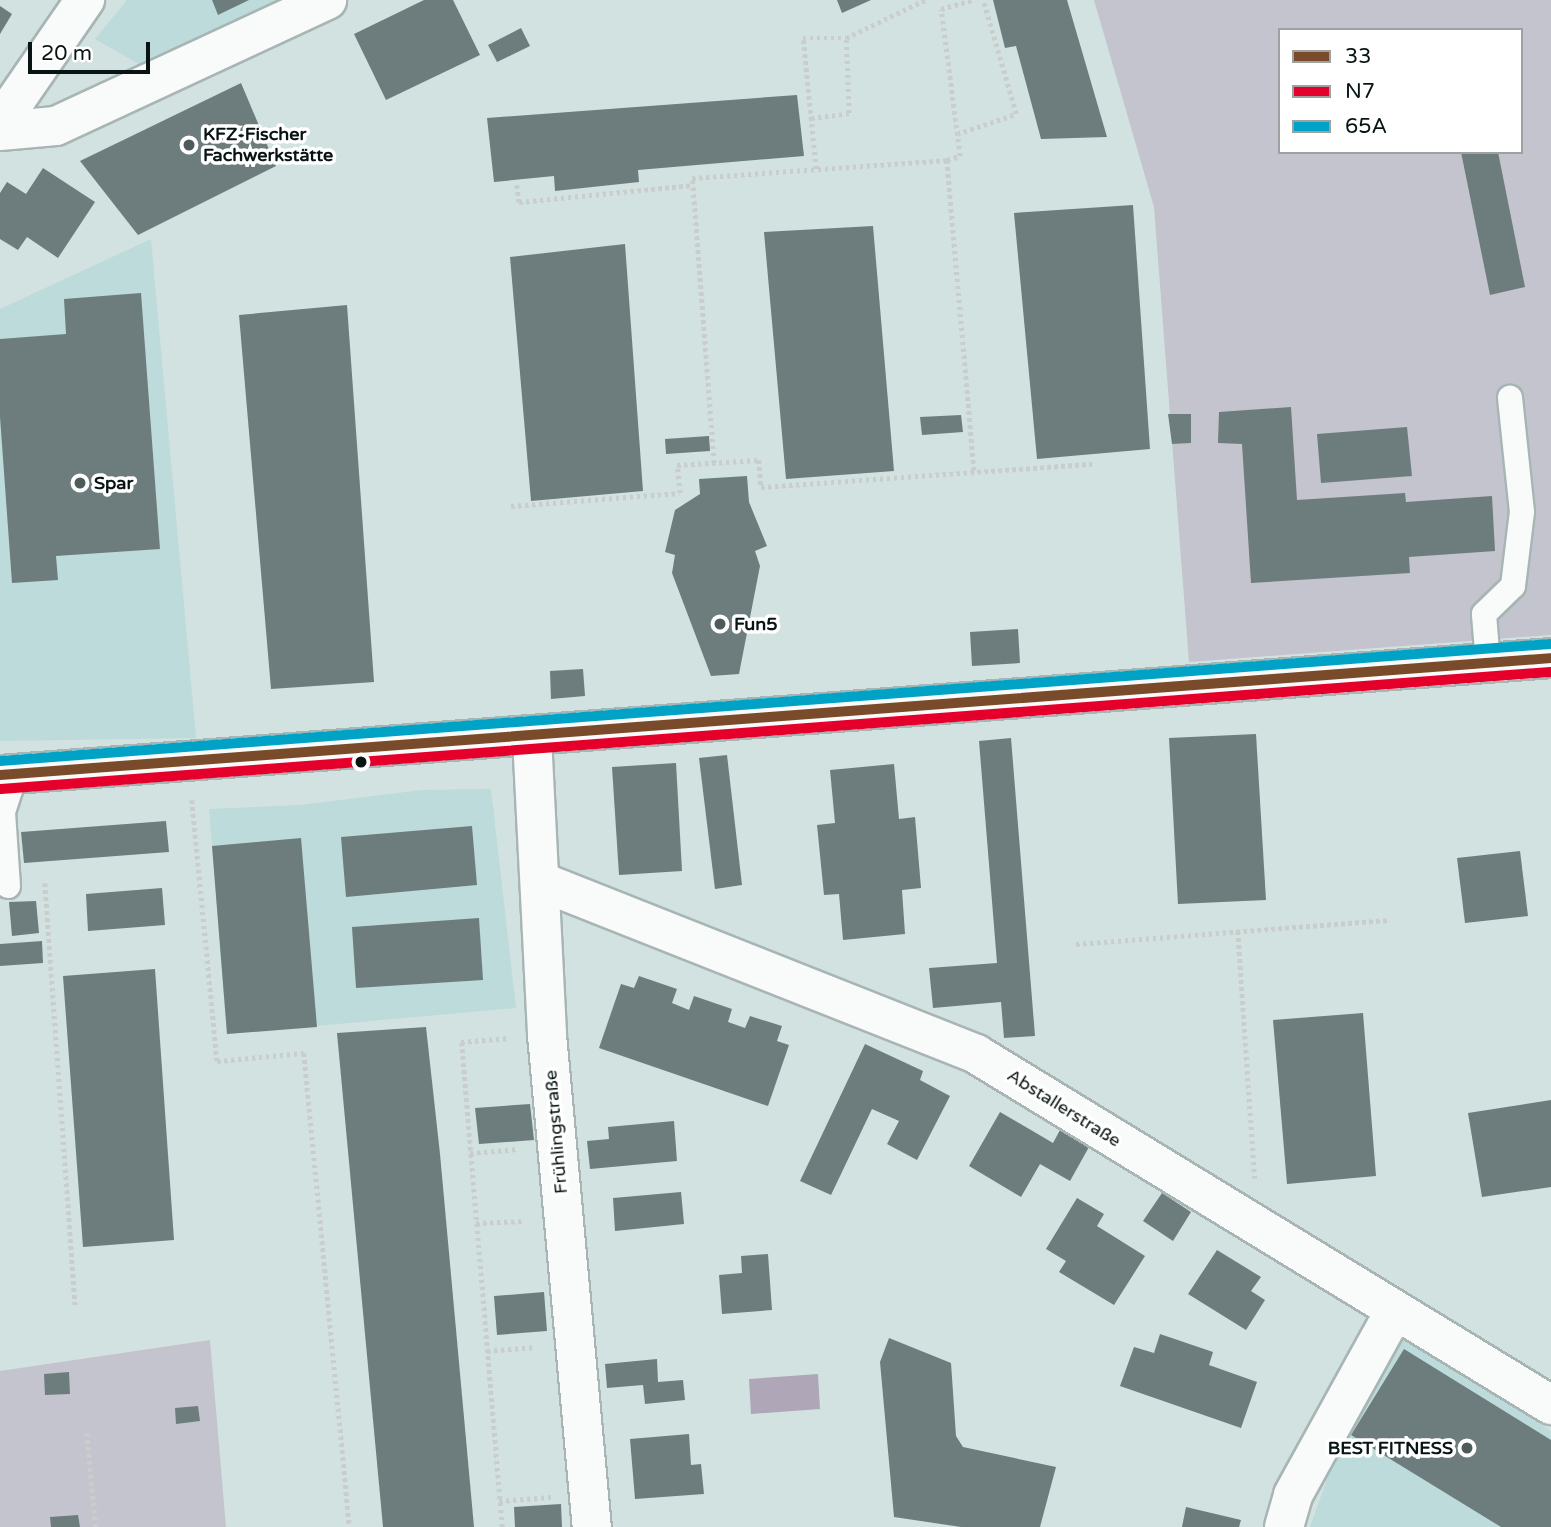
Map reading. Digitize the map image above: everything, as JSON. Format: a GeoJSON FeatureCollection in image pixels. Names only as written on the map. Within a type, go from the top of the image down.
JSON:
{"type":"FeatureCollection","features":[{"type":"Feature","properties":{"kind":"street"},"geometry":{"type":"LineString","coordinates":[[0,123],[85,0]]}},
{"type":"Feature","properties":{"kind":"street"},"geometry":{"type":"LineString","coordinates":[[0,131],[56,126],[327,0]]}},
{"type":"Feature","properties":{"kind":"street"},"geometry":{"type":"LineString","coordinates":[[8,774],[532,737],[1551,658]]}},
{"type":"Feature","properties":{"kind":"street","name":"Frühlingstraße"},"geometry":{"type":"LineString","coordinates":[[532,737],[542,882],[547,1035],[590,1510]]}},
{"type":"Feature","properties":{"kind":"street","name":"Abstallerstraße"},"geometry":{"type":"LineString","coordinates":[[542,882],[976,1054],[1551,1405]]}},
{"type":"Feature","properties":{"kind":"street"},"geometry":{"type":"LineString","coordinates":[[1284,1527],[1293,1495],[1395,1310]]}},
{"type":"Feature","properties":{"kind":"lane"},"geometry":{"type":"LineString","coordinates":[[1488,663],[1484,614],[1513,586],[1522,512],[1510,398]]}},
{"type":"Feature","properties":{"kind":"lane"},"geometry":{"type":"LineString","coordinates":[[8,774],[3,813],[8,886]]}},
{"type":"Feature","properties":{"kind":"path"},"geometry":{"type":"LineString","coordinates":[[816,169],[803,38],[846,38],[925,0]]}},
{"type":"Feature","properties":{"kind":"path"},"geometry":{"type":"LineString","coordinates":[[957,134],[1016,114],[983,0]]}},
{"type":"Feature","properties":{"kind":"path"},"geometry":{"type":"LineString","coordinates":[[714,463],[692,178],[947,160],[960,156],[941,9],[969,1]]}},
{"type":"Feature","properties":{"kind":"path"},"geometry":{"type":"LineString","coordinates":[[810,117],[849,113],[846,38]]}},
{"type":"Feature","properties":{"kind":"path"},"geometry":{"type":"LineString","coordinates":[[947,160],[974,471]]}},
{"type":"Feature","properties":{"kind":"path"},"geometry":{"type":"LineString","coordinates":[[517,185],[519,202],[693,185]]}},
{"type":"Feature","properties":{"kind":"path"},"geometry":{"type":"LineString","coordinates":[[511,506],[680,493],[677,465],[759,460],[761,488],[1092,464]]}},
{"type":"Feature","properties":{"kind":"path"},"geometry":{"type":"LineString","coordinates":[[191,796],[217,1060],[304,1053],[350,1527]]}},
{"type":"Feature","properties":{"kind":"path"},"geometry":{"type":"LineString","coordinates":[[45,883],[75,1306]]}},
{"type":"Feature","properties":{"kind":"path"},"geometry":{"type":"LineString","coordinates":[[1076,944],[1388,920]]}},
{"type":"Feature","properties":{"kind":"path"},"geometry":{"type":"LineString","coordinates":[[1238,931],[1255,1191],[1242,1217]]}},
{"type":"Feature","properties":{"kind":"path"},"geometry":{"type":"LineString","coordinates":[[502,1527],[461,1042],[547,1035]]}},
{"type":"Feature","properties":{"kind":"path"},"geometry":{"type":"LineString","coordinates":[[487,1351],[575,1344]]}},
{"type":"Feature","properties":{"kind":"path"},"geometry":{"type":"LineString","coordinates":[[87,1433],[96,1527]]}},
{"type":"Feature","properties":{"kind":"path"},"geometry":{"type":"LineString","coordinates":[[499,1501],[590,1510]]}},
{"type":"Feature","properties":{"kind":"shaded area"},"geometry":{"type":"Polygon","coordinates":[[[127,0],[289,0],[144,67],[95,39],[127,0]]]}},
{"type":"Feature","properties":{"kind":"shaded area"},"geometry":{"type":"Polygon","coordinates":[[[1094,0],[1551,0],[1551,635],[1189,662],[1154,207],[1094,0]]]}},
{"type":"Feature","properties":{"kind":"shaded area"},"geometry":{"type":"Polygon","coordinates":[[[151,239],[196,738],[0,741],[0,309],[151,239]]]}},
{"type":"Feature","properties":{"kind":"shaded area"},"geometry":{"type":"Polygon","coordinates":[[[491,789],[516,1008],[227,1034],[209,809],[300,805],[422,790],[491,789]]]}},
{"type":"Feature","properties":{"kind":"shaded area"},"geometry":{"type":"Polygon","coordinates":[[[1405,1335],[1551,1431],[1551,1527],[1310,1527],[1346,1426],[1405,1335]]]}},
{"type":"Feature","properties":{"kind":"shaded area"},"geometry":{"type":"Polygon","coordinates":[[[210,1340],[226,1527],[0,1527],[0,1371],[210,1340]]]}},
{"type":"Feature","properties":{"kind":"shaded area"},"geometry":{"type":"Polygon","coordinates":[[[818,1374],[820,1409],[751,1414],[749,1379],[818,1374]]]}},
{"type":"Feature","properties":{"kind":"building"},"geometry":{"type":"Polygon","coordinates":[[[212,0],[249,0],[218,15],[212,0]]]}},
{"type":"Feature","properties":{"kind":"building"},"geometry":{"type":"Polygon","coordinates":[[[424,0],[453,0],[480,55],[386,100],[354,34],[424,0]]]}},
{"type":"Feature","properties":{"kind":"building"},"geometry":{"type":"Polygon","coordinates":[[[837,0],[871,0],[842,13],[837,0]]]}},
{"type":"Feature","properties":{"kind":"building"},"geometry":{"type":"Polygon","coordinates":[[[993,0],[1067,0],[1107,137],[1041,139],[1016,46],[1005,48],[993,0]]]}},
{"type":"Feature","properties":{"kind":"building"},"geometry":{"type":"Polygon","coordinates":[[[0,6],[12,14],[0,34],[0,6]]]}},
{"type":"Feature","properties":{"kind":"building"},"geometry":{"type":"Polygon","coordinates":[[[521,28],[530,46],[497,62],[488,45],[521,28]]]}},
{"type":"Feature","properties":{"kind":"building","name":"KFZ-Fischer Fachwerkstätte"},"geometry":{"type":"Polygon","coordinates":[[[241,83],[276,166],[138,235],[80,161],[241,83]]]}},
{"type":"Feature","properties":{"kind":"building"},"geometry":{"type":"Polygon","coordinates":[[[797,95],[804,156],[638,170],[639,182],[555,191],[554,176],[494,182],[487,118],[797,95]]]}},
{"type":"Feature","properties":{"kind":"building"},"geometry":{"type":"Polygon","coordinates":[[[1461,154],[1498,154],[1525,287],[1490,295],[1461,154]]]}},
{"type":"Feature","properties":{"kind":"building"},"geometry":{"type":"Polygon","coordinates":[[[43,168],[95,202],[58,258],[27,237],[18,250],[0,239],[0,193],[7,182],[26,194],[43,168]]]}},
{"type":"Feature","properties":{"kind":"building"},"geometry":{"type":"Polygon","coordinates":[[[1133,205],[1150,449],[1037,459],[1014,213],[1133,205]]]}},
{"type":"Feature","properties":{"kind":"building"},"geometry":{"type":"Polygon","coordinates":[[[873,226],[894,471],[786,479],[764,232],[873,226]]]}},
{"type":"Feature","properties":{"kind":"building"},"geometry":{"type":"Polygon","coordinates":[[[625,244],[643,491],[531,501],[510,257],[625,244]]]}},
{"type":"Feature","properties":{"kind":"building","name":"Spar"},"geometry":{"type":"Polygon","coordinates":[[[141,293],[160,549],[56,556],[58,580],[12,583],[0,417],[0,339],[66,334],[64,299],[141,293]]]}},
{"type":"Feature","properties":{"kind":"building"},"geometry":{"type":"Polygon","coordinates":[[[347,305],[374,682],[271,689],[239,315],[347,305]]]}},
{"type":"Feature","properties":{"kind":"building"},"geometry":{"type":"Polygon","coordinates":[[[1291,407],[1297,500],[1405,493],[1406,502],[1492,496],[1495,551],[1409,557],[1410,573],[1251,583],[1242,444],[1218,443],[1219,412],[1291,407]]]}},
{"type":"Feature","properties":{"kind":"building"},"geometry":{"type":"Polygon","coordinates":[[[1168,414],[1191,414],[1191,443],[1172,444],[1168,414]]]}},
{"type":"Feature","properties":{"kind":"building"},"geometry":{"type":"Polygon","coordinates":[[[961,415],[963,432],[922,435],[920,417],[961,415]]]}},
{"type":"Feature","properties":{"kind":"building"},"geometry":{"type":"Polygon","coordinates":[[[1407,427],[1412,476],[1321,483],[1317,434],[1407,427]]]}},
{"type":"Feature","properties":{"kind":"building"},"geometry":{"type":"Polygon","coordinates":[[[709,436],[710,451],[666,454],[665,439],[709,436]]]}},
{"type":"Feature","properties":{"kind":"building","name":"Fun5"},"geometry":{"type":"Polygon","coordinates":[[[747,476],[749,502],[767,546],[755,551],[760,566],[739,674],[711,676],[672,573],[675,555],[665,552],[675,510],[700,494],[699,479],[747,476]]]}},
{"type":"Feature","properties":{"kind":"building"},"geometry":{"type":"Polygon","coordinates":[[[1018,629],[1020,663],[972,666],[970,632],[1018,629]]]}},
{"type":"Feature","properties":{"kind":"building"},"geometry":{"type":"Polygon","coordinates":[[[583,669],[585,696],[551,699],[550,671],[583,669]]]}},
{"type":"Feature","properties":{"kind":"building"},"geometry":{"type":"Polygon","coordinates":[[[1256,734],[1266,900],[1178,904],[1169,738],[1256,734]]]}},
{"type":"Feature","properties":{"kind":"building"},"geometry":{"type":"Polygon","coordinates":[[[1011,738],[1035,1036],[1004,1038],[1001,1002],[933,1008],[929,968],[997,963],[979,741],[1011,738]]]}},
{"type":"Feature","properties":{"kind":"building"},"geometry":{"type":"Polygon","coordinates":[[[727,755],[742,885],[715,889],[699,758],[727,755]]]}},
{"type":"Feature","properties":{"kind":"building"},"geometry":{"type":"Polygon","coordinates":[[[676,763],[682,871],[619,875],[612,767],[676,763]]]}},
{"type":"Feature","properties":{"kind":"building"},"geometry":{"type":"Polygon","coordinates":[[[894,764],[899,819],[915,817],[921,888],[902,890],[905,934],[843,940],[839,894],[824,895],[817,825],[835,823],[830,770],[894,764]]]}},
{"type":"Feature","properties":{"kind":"building"},"geometry":{"type":"Polygon","coordinates":[[[166,821],[169,852],[24,863],[21,832],[166,821]]]}},
{"type":"Feature","properties":{"kind":"building"},"geometry":{"type":"Polygon","coordinates":[[[472,826],[477,885],[346,897],[341,837],[472,826]]]}},
{"type":"Feature","properties":{"kind":"building"},"geometry":{"type":"Polygon","coordinates":[[[301,838],[317,1027],[227,1034],[212,846],[301,838]]]}},
{"type":"Feature","properties":{"kind":"building"},"geometry":{"type":"Polygon","coordinates":[[[1520,851],[1528,916],[1465,923],[1457,858],[1520,851]]]}},
{"type":"Feature","properties":{"kind":"building"},"geometry":{"type":"Polygon","coordinates":[[[162,888],[165,925],[88,931],[86,894],[162,888]]]}},
{"type":"Feature","properties":{"kind":"building"},"geometry":{"type":"Polygon","coordinates":[[[36,901],[39,933],[12,936],[9,902],[36,901]]]}},
{"type":"Feature","properties":{"kind":"building"},"geometry":{"type":"Polygon","coordinates":[[[479,918],[483,980],[356,988],[352,927],[479,918]]]}},
{"type":"Feature","properties":{"kind":"building"},"geometry":{"type":"Polygon","coordinates":[[[42,941],[43,963],[0,966],[0,944],[42,941]]]}},
{"type":"Feature","properties":{"kind":"building"},"geometry":{"type":"Polygon","coordinates":[[[155,969],[174,1240],[83,1247],[63,976],[155,969]]]}},
{"type":"Feature","properties":{"kind":"building"},"geometry":{"type":"Polygon","coordinates":[[[639,976],[677,989],[672,1003],[689,1010],[694,996],[732,1009],[728,1022],[745,1028],[750,1016],[782,1026],[777,1041],[789,1045],[768,1106],[599,1048],[621,984],[634,988],[639,976]]]}},
{"type":"Feature","properties":{"kind":"building"},"geometry":{"type":"Polygon","coordinates":[[[1363,1013],[1376,1176],[1287,1184],[1273,1020],[1363,1013]]]}},
{"type":"Feature","properties":{"kind":"building"},"geometry":{"type":"Polygon","coordinates":[[[426,1027],[474,1527],[383,1527],[337,1033],[426,1027]]]}},
{"type":"Feature","properties":{"kind":"building"},"geometry":{"type":"Polygon","coordinates":[[[865,1044],[923,1071],[920,1080],[950,1096],[917,1160],[887,1144],[899,1121],[872,1109],[831,1195],[800,1181],[865,1044]]]}},
{"type":"Feature","properties":{"kind":"building"},"geometry":{"type":"Polygon","coordinates":[[[1551,1100],[1551,1187],[1482,1197],[1468,1113],[1551,1100]]]}},
{"type":"Feature","properties":{"kind":"building"},"geometry":{"type":"Polygon","coordinates":[[[530,1104],[534,1140],[479,1144],[475,1108],[530,1104]]]}},
{"type":"Feature","properties":{"kind":"building"},"geometry":{"type":"Polygon","coordinates":[[[1000,1112],[1053,1143],[1060,1130],[1089,1147],[1070,1181],[1040,1164],[1021,1197],[969,1166],[1000,1112]]]}},
{"type":"Feature","properties":{"kind":"building"},"geometry":{"type":"Polygon","coordinates":[[[674,1121],[677,1161],[590,1169],[587,1141],[609,1139],[608,1127],[674,1121]]]}},
{"type":"Feature","properties":{"kind":"building"},"geometry":{"type":"Polygon","coordinates":[[[681,1192],[684,1224],[615,1231],[613,1198],[681,1192]]]}},
{"type":"Feature","properties":{"kind":"building"},"geometry":{"type":"Polygon","coordinates":[[[1162,1193],[1191,1212],[1173,1241],[1143,1221],[1162,1193]]]}},
{"type":"Feature","properties":{"kind":"building"},"geometry":{"type":"Polygon","coordinates":[[[1077,1198],[1104,1214],[1097,1226],[1145,1256],[1114,1305],[1059,1272],[1066,1261],[1046,1249],[1077,1198]]]}},
{"type":"Feature","properties":{"kind":"building"},"geometry":{"type":"Polygon","coordinates":[[[1217,1250],[1261,1277],[1251,1291],[1265,1300],[1246,1330],[1188,1294],[1217,1250]]]}},
{"type":"Feature","properties":{"kind":"building"},"geometry":{"type":"Polygon","coordinates":[[[768,1254],[772,1310],[722,1314],[719,1275],[742,1273],[741,1256],[768,1254]]]}},
{"type":"Feature","properties":{"kind":"building"},"geometry":{"type":"Polygon","coordinates":[[[544,1292],[547,1331],[497,1335],[494,1296],[544,1292]]]}},
{"type":"Feature","properties":{"kind":"building"},"geometry":{"type":"Polygon","coordinates":[[[1160,1334],[1213,1352],[1209,1365],[1257,1382],[1241,1428],[1120,1386],[1134,1347],[1154,1353],[1160,1334]]]}},
{"type":"Feature","properties":{"kind":"building"},"geometry":{"type":"Polygon","coordinates":[[[889,1338],[951,1363],[956,1436],[963,1447],[1056,1467],[1040,1527],[961,1527],[894,1517],[880,1362],[889,1338]]]}},
{"type":"Feature","properties":{"kind":"building"},"geometry":{"type":"Polygon","coordinates":[[[1404,1349],[1551,1440],[1551,1527],[1501,1527],[1351,1435],[1404,1349]]]}},
{"type":"Feature","properties":{"kind":"building"},"geometry":{"type":"Polygon","coordinates":[[[657,1359],[658,1382],[683,1380],[685,1400],[645,1404],[643,1385],[607,1388],[605,1364],[657,1359]]]}},
{"type":"Feature","properties":{"kind":"building"},"geometry":{"type":"Polygon","coordinates":[[[69,1372],[70,1394],[45,1395],[44,1374],[69,1372]]]}},
{"type":"Feature","properties":{"kind":"building"},"geometry":{"type":"Polygon","coordinates":[[[198,1406],[200,1421],[176,1424],[175,1408],[198,1406]]]}},
{"type":"Feature","properties":{"kind":"building"},"geometry":{"type":"Polygon","coordinates":[[[689,1434],[691,1465],[701,1464],[704,1494],[635,1499],[630,1439],[689,1434]]]}},
{"type":"Feature","properties":{"kind":"building"},"geometry":{"type":"Polygon","coordinates":[[[561,1504],[562,1527],[515,1527],[514,1507],[561,1504]]]}},
{"type":"Feature","properties":{"kind":"building"},"geometry":{"type":"Polygon","coordinates":[[[1186,1507],[1241,1520],[1239,1527],[1182,1527],[1186,1507]]]}},
{"type":"Feature","properties":{"kind":"building"},"geometry":{"type":"Polygon","coordinates":[[[78,1515],[80,1527],[51,1527],[50,1517],[78,1515]]]}},
{"type":"Feature","properties":{"kind":"transit line","name":"65A"},"geometry":{"type":"LineString","coordinates":[[0,761],[1550,644]]}},
{"type":"Feature","properties":{"kind":"transit line","name":"33"},"geometry":{"type":"LineString","coordinates":[[0,775],[1551,658]]}},
{"type":"Feature","properties":{"kind":"transit line","name":"N7"},"geometry":{"type":"LineString","coordinates":[[1,789],[1551,672]]}},
{"type":"Feature","properties":{"kind":"place","name":"KFZ-Fischer Fachwerkstätte"},"geometry":{"type":"Point","coordinates":[189,145]}},
{"type":"Feature","properties":{"kind":"place","name":"Spar"},"geometry":{"type":"Point","coordinates":[80,483]}},
{"type":"Feature","properties":{"kind":"place","name":"Fun5"},"geometry":{"type":"Point","coordinates":[720,624]}},
{"type":"Feature","properties":{"kind":"place","name":"BEST FITNESS"},"geometry":{"type":"Point","coordinates":[1467,1448]}}]}
